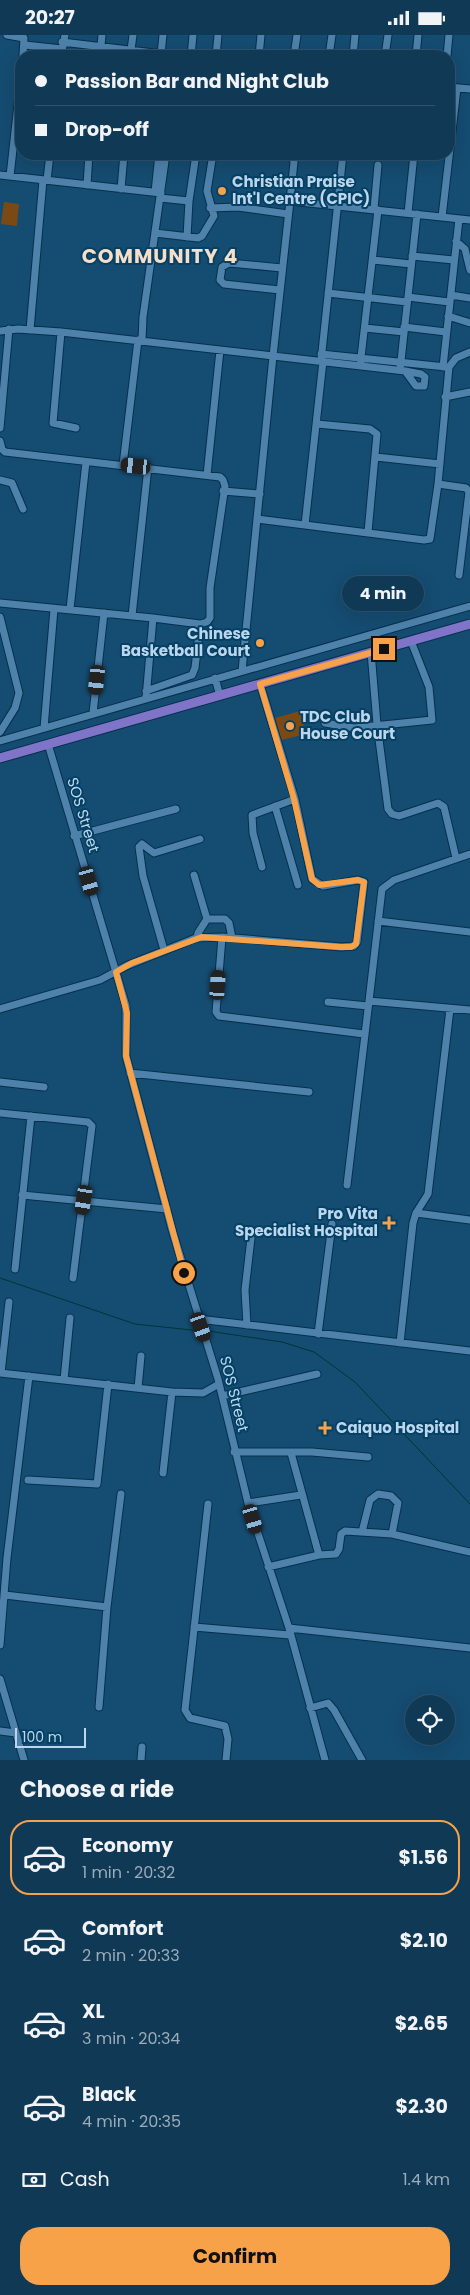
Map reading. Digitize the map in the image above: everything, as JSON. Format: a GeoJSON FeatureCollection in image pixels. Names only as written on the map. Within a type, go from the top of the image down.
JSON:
{"type":"FeatureCollection","features":[{"type":"Feature","properties":{"kind":"main road"},"geometry":{"type":"LineString","coordinates":[[0,758],[470,625]]}},
{"type":"Feature","properties":{"kind":"street"},"geometry":{"type":"LineString","coordinates":[[7,35],[24,38],[24,50]]}},
{"type":"Feature","properties":{"kind":"street"},"geometry":{"type":"LineString","coordinates":[[101,50],[102,35]]}},
{"type":"Feature","properties":{"kind":"street"},"geometry":{"type":"LineString","coordinates":[[132,35],[134,50]]}},
{"type":"Feature","properties":{"kind":"street"},"geometry":{"type":"LineString","coordinates":[[161,50],[163,35]]}},
{"type":"Feature","properties":{"kind":"street"},"geometry":{"type":"LineString","coordinates":[[192,50],[193,35]]}},
{"type":"Feature","properties":{"kind":"street"},"geometry":{"type":"LineString","coordinates":[[217,50],[218,35]]}},
{"type":"Feature","properties":{"kind":"street"},"geometry":{"type":"LineString","coordinates":[[260,50],[261,35]]}},
{"type":"Feature","properties":{"kind":"street"},"geometry":{"type":"LineString","coordinates":[[295,50],[297,35]]}},
{"type":"Feature","properties":{"kind":"street"},"geometry":{"type":"LineString","coordinates":[[330,50],[332,35]]}},
{"type":"Feature","properties":{"kind":"street"},"geometry":{"type":"LineString","coordinates":[[354,50],[355,35]]}},
{"type":"Feature","properties":{"kind":"street"},"geometry":{"type":"LineString","coordinates":[[386,50],[387,35]]}},
{"type":"Feature","properties":{"kind":"street"},"geometry":{"type":"LineString","coordinates":[[417,50],[418,35]]}},
{"type":"Feature","properties":{"kind":"street"},"geometry":{"type":"LineString","coordinates":[[448,50],[449,35]]}},
{"type":"Feature","properties":{"kind":"street"},"geometry":{"type":"LineString","coordinates":[[24,45],[101,47],[121,50]]}},
{"type":"Feature","properties":{"kind":"street"},"geometry":{"type":"LineString","coordinates":[[455,87],[470,89]]}},
{"type":"Feature","properties":{"kind":"street"},"geometry":{"type":"LineString","coordinates":[[10,176],[15,131]]}},
{"type":"Feature","properties":{"kind":"street"},"geometry":{"type":"LineString","coordinates":[[30,330],[45,180],[49,160]]}},
{"type":"Feature","properties":{"kind":"street"},"geometry":{"type":"LineString","coordinates":[[87,185],[89,160]]}},
{"type":"Feature","properties":{"kind":"street"},"geometry":{"type":"LineString","coordinates":[[121,189],[123,160]]}},
{"type":"Feature","properties":{"kind":"street"},"geometry":{"type":"LineString","coordinates":[[159,160],[159,194]]}},
{"type":"Feature","properties":{"kind":"street"},"geometry":{"type":"LineString","coordinates":[[123,465],[165,160]]}},
{"type":"Feature","properties":{"kind":"street"},"geometry":{"type":"LineString","coordinates":[[187,237],[195,160]]}},
{"type":"Feature","properties":{"kind":"street"},"geometry":{"type":"LineString","coordinates":[[155,233],[198,238],[202,236],[214,216],[210,208],[207,191],[212,160]]}},
{"type":"Feature","properties":{"kind":"street"},"geometry":{"type":"LineString","coordinates":[[242,671],[293,160]]}},
{"type":"Feature","properties":{"kind":"street"},"geometry":{"type":"LineString","coordinates":[[305,525],[317,424],[328,293],[342,160]]}},
{"type":"Feature","properties":{"kind":"street"},"geometry":{"type":"LineString","coordinates":[[408,213],[413,160]]}},
{"type":"Feature","properties":{"kind":"street"},"geometry":{"type":"LineString","coordinates":[[442,217],[447,160]]}},
{"type":"Feature","properties":{"kind":"street"},"geometry":{"type":"LineString","coordinates":[[361,362],[373,260],[378,165]]}},
{"type":"Feature","properties":{"kind":"street"},"geometry":{"type":"LineString","coordinates":[[0,175],[159,194],[190,201]]}},
{"type":"Feature","properties":{"kind":"street"},"geometry":{"type":"LineString","coordinates":[[290,201],[470,220]]}},
{"type":"Feature","properties":{"kind":"street"},"geometry":{"type":"LineString","coordinates":[[210,208],[238,207],[288,214]]}},
{"type":"Feature","properties":{"kind":"street"},"geometry":{"type":"LineString","coordinates":[[402,368],[404,329],[416,214]]}},
{"type":"Feature","properties":{"kind":"street"},"geometry":{"type":"LineString","coordinates":[[257,519],[424,540],[430,539],[440,464],[445,397],[446,332],[459,219]]}},
{"type":"Feature","properties":{"kind":"street"},"geometry":{"type":"LineString","coordinates":[[456,241],[465,249],[470,270]]}},
{"type":"Feature","properties":{"kind":"street"},"geometry":{"type":"LineString","coordinates":[[373,260],[454,260]]}},
{"type":"Feature","properties":{"kind":"street"},"geometry":{"type":"LineString","coordinates":[[280,290],[224,284],[220,280],[220,275],[222,267],[229,263],[282,268]]}},
{"type":"Feature","properties":{"kind":"street"},"geometry":{"type":"LineString","coordinates":[[328,293],[407,300],[470,298]]}},
{"type":"Feature","properties":{"kind":"street"},"geometry":{"type":"LineString","coordinates":[[448,316],[470,323]]}},
{"type":"Feature","properties":{"kind":"street"},"geometry":{"type":"LineString","coordinates":[[365,328],[446,332]]}},
{"type":"Feature","properties":{"kind":"street"},"geometry":{"type":"LineString","coordinates":[[0,428],[9,329]]}},
{"type":"Feature","properties":{"kind":"street"},"geometry":{"type":"LineString","coordinates":[[0,331],[9,329],[61,332],[273,356],[361,362],[402,368],[446,367],[456,358],[470,352]]}},
{"type":"Feature","properties":{"kind":"street"},"geometry":{"type":"LineString","coordinates":[[61,332],[53,423],[76,428]]}},
{"type":"Feature","properties":{"kind":"street"},"geometry":{"type":"LineString","coordinates":[[207,475],[220,350]]}},
{"type":"Feature","properties":{"kind":"street"},"geometry":{"type":"LineString","coordinates":[[445,397],[470,392]]}},
{"type":"Feature","properties":{"kind":"street"},"geometry":{"type":"LineString","coordinates":[[317,424],[373,430],[378,437],[368,533]]}},
{"type":"Feature","properties":{"kind":"street"},"geometry":{"type":"LineString","coordinates":[[0,441],[5,452],[207,475],[222,478],[225,484],[210,589],[210,618],[205,623],[0,603]]}},
{"type":"Feature","properties":{"kind":"street"},"geometry":{"type":"LineString","coordinates":[[376,457],[440,464]]}},
{"type":"Feature","properties":{"kind":"street"},"geometry":{"type":"LineString","coordinates":[[70,609],[86,462]]}},
{"type":"Feature","properties":{"kind":"street"},"geometry":{"type":"LineString","coordinates":[[132,616],[148,467]]}},
{"type":"Feature","properties":{"kind":"street"},"geometry":{"type":"LineString","coordinates":[[0,480],[12,483],[23,509]]}},
{"type":"Feature","properties":{"kind":"street"},"geometry":{"type":"LineString","coordinates":[[438,484],[469,490],[460,575]]}},
{"type":"Feature","properties":{"kind":"street"},"geometry":{"type":"LineString","coordinates":[[223,491],[260,494]]}},
{"type":"Feature","properties":{"kind":"street"},"geometry":{"type":"LineString","coordinates":[[146,694],[242,671],[470,606]]}},
{"type":"Feature","properties":{"kind":"street"},"geometry":{"type":"LineString","coordinates":[[44,728],[54,609]]}},
{"type":"Feature","properties":{"kind":"street"},"geometry":{"type":"LineString","coordinates":[[93,713],[104,613]]}},
{"type":"Feature","properties":{"kind":"street"},"geometry":{"type":"LineString","coordinates":[[146,694],[154,618]]}},
{"type":"Feature","properties":{"kind":"street"},"geometry":{"type":"LineString","coordinates":[[0,620],[19,693],[14,708],[0,732]]}},
{"type":"Feature","properties":{"kind":"street"},"geometry":{"type":"LineString","coordinates":[[0,741],[93,713],[192,675],[195,668],[200,623]]}},
{"type":"Feature","properties":{"kind":"street"},"geometry":{"type":"LineString","coordinates":[[325,723],[354,728],[377,724],[432,721],[429,687],[411,641]]}},
{"type":"Feature","properties":{"kind":"street"},"geometry":{"type":"LineString","coordinates":[[371,653],[377,724],[388,811],[398,816],[438,803],[442,804],[456,858]]}},
{"type":"Feature","properties":{"kind":"street"},"geometry":{"type":"LineString","coordinates":[[216,678],[220,696]]}},
{"type":"Feature","properties":{"kind":"street"},"geometry":{"type":"LineString","coordinates":[[0,1009],[94,982],[164,950],[198,938],[222,937],[341,947],[351,947],[356,944],[364,881],[358,880],[319,885],[312,879],[294,799],[260,684]]}},
{"type":"Feature","properties":{"kind":"street","name":"SOS Street"},"geometry":{"type":"LineString","coordinates":[[48,744],[127,1013],[125,1044],[130,1073],[167,1209],[198,1319],[219,1384],[234,1452],[248,1503],[290,1632],[325,1760]]}},
{"type":"Feature","properties":{"kind":"street"},"geometry":{"type":"LineString","coordinates":[[262,867],[252,817],[255,812],[294,799]]}},
{"type":"Feature","properties":{"kind":"street"},"geometry":{"type":"LineString","coordinates":[[275,805],[298,885]]}},
{"type":"Feature","properties":{"kind":"street"},"geometry":{"type":"LineString","coordinates":[[74,836],[176,809]]}},
{"type":"Feature","properties":{"kind":"street"},"geometry":{"type":"LineString","coordinates":[[164,950],[142,876],[139,847],[142,844],[154,853],[200,839]]}},
{"type":"Feature","properties":{"kind":"street"},"geometry":{"type":"LineString","coordinates":[[347,1185],[380,893],[387,884],[470,854]]}},
{"type":"Feature","properties":{"kind":"street"},"geometry":{"type":"LineString","coordinates":[[194,875],[207,919],[198,933],[198,938]]}},
{"type":"Feature","properties":{"kind":"street"},"geometry":{"type":"LineString","coordinates":[[207,919],[225,919],[229,923],[232,938]]}},
{"type":"Feature","properties":{"kind":"street"},"geometry":{"type":"LineString","coordinates":[[378,921],[470,931]]}},
{"type":"Feature","properties":{"kind":"street"},"geometry":{"type":"LineString","coordinates":[[222,937],[216,1012],[219,1016],[364,1034]]}},
{"type":"Feature","properties":{"kind":"street"},"geometry":{"type":"LineString","coordinates":[[328,1002],[470,1010]]}},
{"type":"Feature","properties":{"kind":"street"},"geometry":{"type":"LineString","coordinates":[[400,1343],[412,1229],[416,1213],[428,1193],[450,1009]]}},
{"type":"Feature","properties":{"kind":"street"},"geometry":{"type":"LineString","coordinates":[[130,1073],[309,1093]]}},
{"type":"Feature","properties":{"kind":"street"},"geometry":{"type":"LineString","coordinates":[[0,1082],[44,1087]]}},
{"type":"Feature","properties":{"kind":"street"},"geometry":{"type":"LineString","coordinates":[[0,1113],[88,1122],[92,1126],[74,1278]]}},
{"type":"Feature","properties":{"kind":"street"},"geometry":{"type":"LineString","coordinates":[[15,1269],[31,1116]]}},
{"type":"Feature","properties":{"kind":"street"},"geometry":{"type":"LineString","coordinates":[[22,1195],[167,1209]]}},
{"type":"Feature","properties":{"kind":"street"},"geometry":{"type":"LineString","coordinates":[[416,1213],[470,1220]]}},
{"type":"Feature","properties":{"kind":"street"},"geometry":{"type":"LineString","coordinates":[[318,1334],[332,1224]]}},
{"type":"Feature","properties":{"kind":"street"},"geometry":{"type":"LineString","coordinates":[[247,1325],[245,1290],[251,1238]]}},
{"type":"Feature","properties":{"kind":"street"},"geometry":{"type":"LineString","coordinates":[[9,1302],[0,1373],[172,1392],[204,1393],[219,1384]]}},
{"type":"Feature","properties":{"kind":"street"},"geometry":{"type":"LineString","coordinates":[[64,1380],[70,1318]]}},
{"type":"Feature","properties":{"kind":"street"},"geometry":{"type":"LineString","coordinates":[[198,1319],[470,1351]]}},
{"type":"Feature","properties":{"kind":"street"},"geometry":{"type":"LineString","coordinates":[[138,1388],[141,1356]]}},
{"type":"Feature","properties":{"kind":"street"},"geometry":{"type":"LineString","coordinates":[[222,1396],[317,1374]]}},
{"type":"Feature","properties":{"kind":"street"},"geometry":{"type":"LineString","coordinates":[[0,1645],[5,1595],[3,1557],[29,1376]]}},
{"type":"Feature","properties":{"kind":"street"},"geometry":{"type":"LineString","coordinates":[[28,1480],[97,1485],[108,1384]]}},
{"type":"Feature","properties":{"kind":"street"},"geometry":{"type":"LineString","coordinates":[[163,1473],[172,1392]]}},
{"type":"Feature","properties":{"kind":"street"},"geometry":{"type":"LineString","coordinates":[[234,1452],[368,1457]]}},
{"type":"Feature","properties":{"kind":"street"},"geometry":{"type":"LineString","coordinates":[[291,1453],[319,1555]]}},
{"type":"Feature","properties":{"kind":"street"},"geometry":{"type":"LineString","coordinates":[[99,1707],[107,1607],[121,1494]]}},
{"type":"Feature","properties":{"kind":"street"},"geometry":{"type":"LineString","coordinates":[[362,1532],[370,1500],[378,1494],[391,1496],[398,1503],[392,1534]]}},
{"type":"Feature","properties":{"kind":"street"},"geometry":{"type":"LineString","coordinates":[[248,1503],[301,1495]]}},
{"type":"Feature","properties":{"kind":"street"},"geometry":{"type":"LineString","coordinates":[[208,1504],[185,1710],[190,1718],[225,1726],[228,1739],[226,1760]]}},
{"type":"Feature","properties":{"kind":"street"},"geometry":{"type":"LineString","coordinates":[[268,1567],[338,1552],[341,1533],[343,1532],[392,1534],[470,1552]]}},
{"type":"Feature","properties":{"kind":"street"},"geometry":{"type":"LineString","coordinates":[[5,1595],[107,1607]]}},
{"type":"Feature","properties":{"kind":"street"},"geometry":{"type":"LineString","coordinates":[[194,1627],[290,1632],[470,1648]]}},
{"type":"Feature","properties":{"kind":"street"},"geometry":{"type":"LineString","coordinates":[[0,1679],[24,1760]]}},
{"type":"Feature","properties":{"kind":"street"},"geometry":{"type":"LineString","coordinates":[[310,1708],[328,1703],[334,1710],[362,1760]]}},
{"type":"Feature","properties":{"kind":"street"},"geometry":{"type":"LineString","coordinates":[[0,1731],[16,1733]]}},
{"type":"Feature","properties":{"kind":"street"},"geometry":{"type":"LineString","coordinates":[[141,1760],[142,1747]]}},
{"type":"Feature","properties":{"kind":"shaded area"},"geometry":{"type":"Polygon","coordinates":[[[4,202],[19,204],[17,226],[1,224],[4,202]]]}},
{"type":"Feature","properties":{"kind":"shaded area","name":"TDC Club House Court"},"geometry":{"type":"Polygon","coordinates":[[[300,711],[306,734],[281,740],[275,718],[300,711]]]}},
{"type":"Feature","properties":{"kind":"waterway"},"geometry":{"type":"LineString","coordinates":[[0,1278],[135,1324],[201,1331]]}},
{"type":"Feature","properties":{"kind":"waterway"},"geometry":{"type":"LineString","coordinates":[[208,1331],[282,1342],[314,1352],[355,1382],[470,1504]]}},
{"type":"Feature","properties":{"kind":"place","name":"Christian Praise Int'l Centre (CPIC)"},"geometry":{"type":"Point","coordinates":[222,191]}},
{"type":"Feature","properties":{"kind":"place","name":"Chinese Basketball Court"},"geometry":{"type":"Point","coordinates":[260,643]}},
{"type":"Feature","properties":{"kind":"place","name":"TDC Club House Court"},"geometry":{"type":"Point","coordinates":[290,726]}},
{"type":"Feature","properties":{"kind":"place","name":"Pro Vita Specialist Hospital"},"geometry":{"type":"Point","coordinates":[389,1223]}},
{"type":"Feature","properties":{"kind":"place","name":"Caiquo Hospital"},"geometry":{"type":"Point","coordinates":[325,1428]}},
{"type":"Feature","properties":{"kind":"district","name":"COMMUNITY 4"},"geometry":{"type":"Point","coordinates":[160,256]}},
{"type":"Feature","properties":{"kind":"route"},"geometry":{"type":"LineString","coordinates":[[184,1273],[126,1056],[127,1013],[116,972],[132,963],[202,937],[341,947],[351,947],[356,944],[364,882],[358,880],[319,885],[312,879],[294,799],[260,684],[384,649]]}}]}
